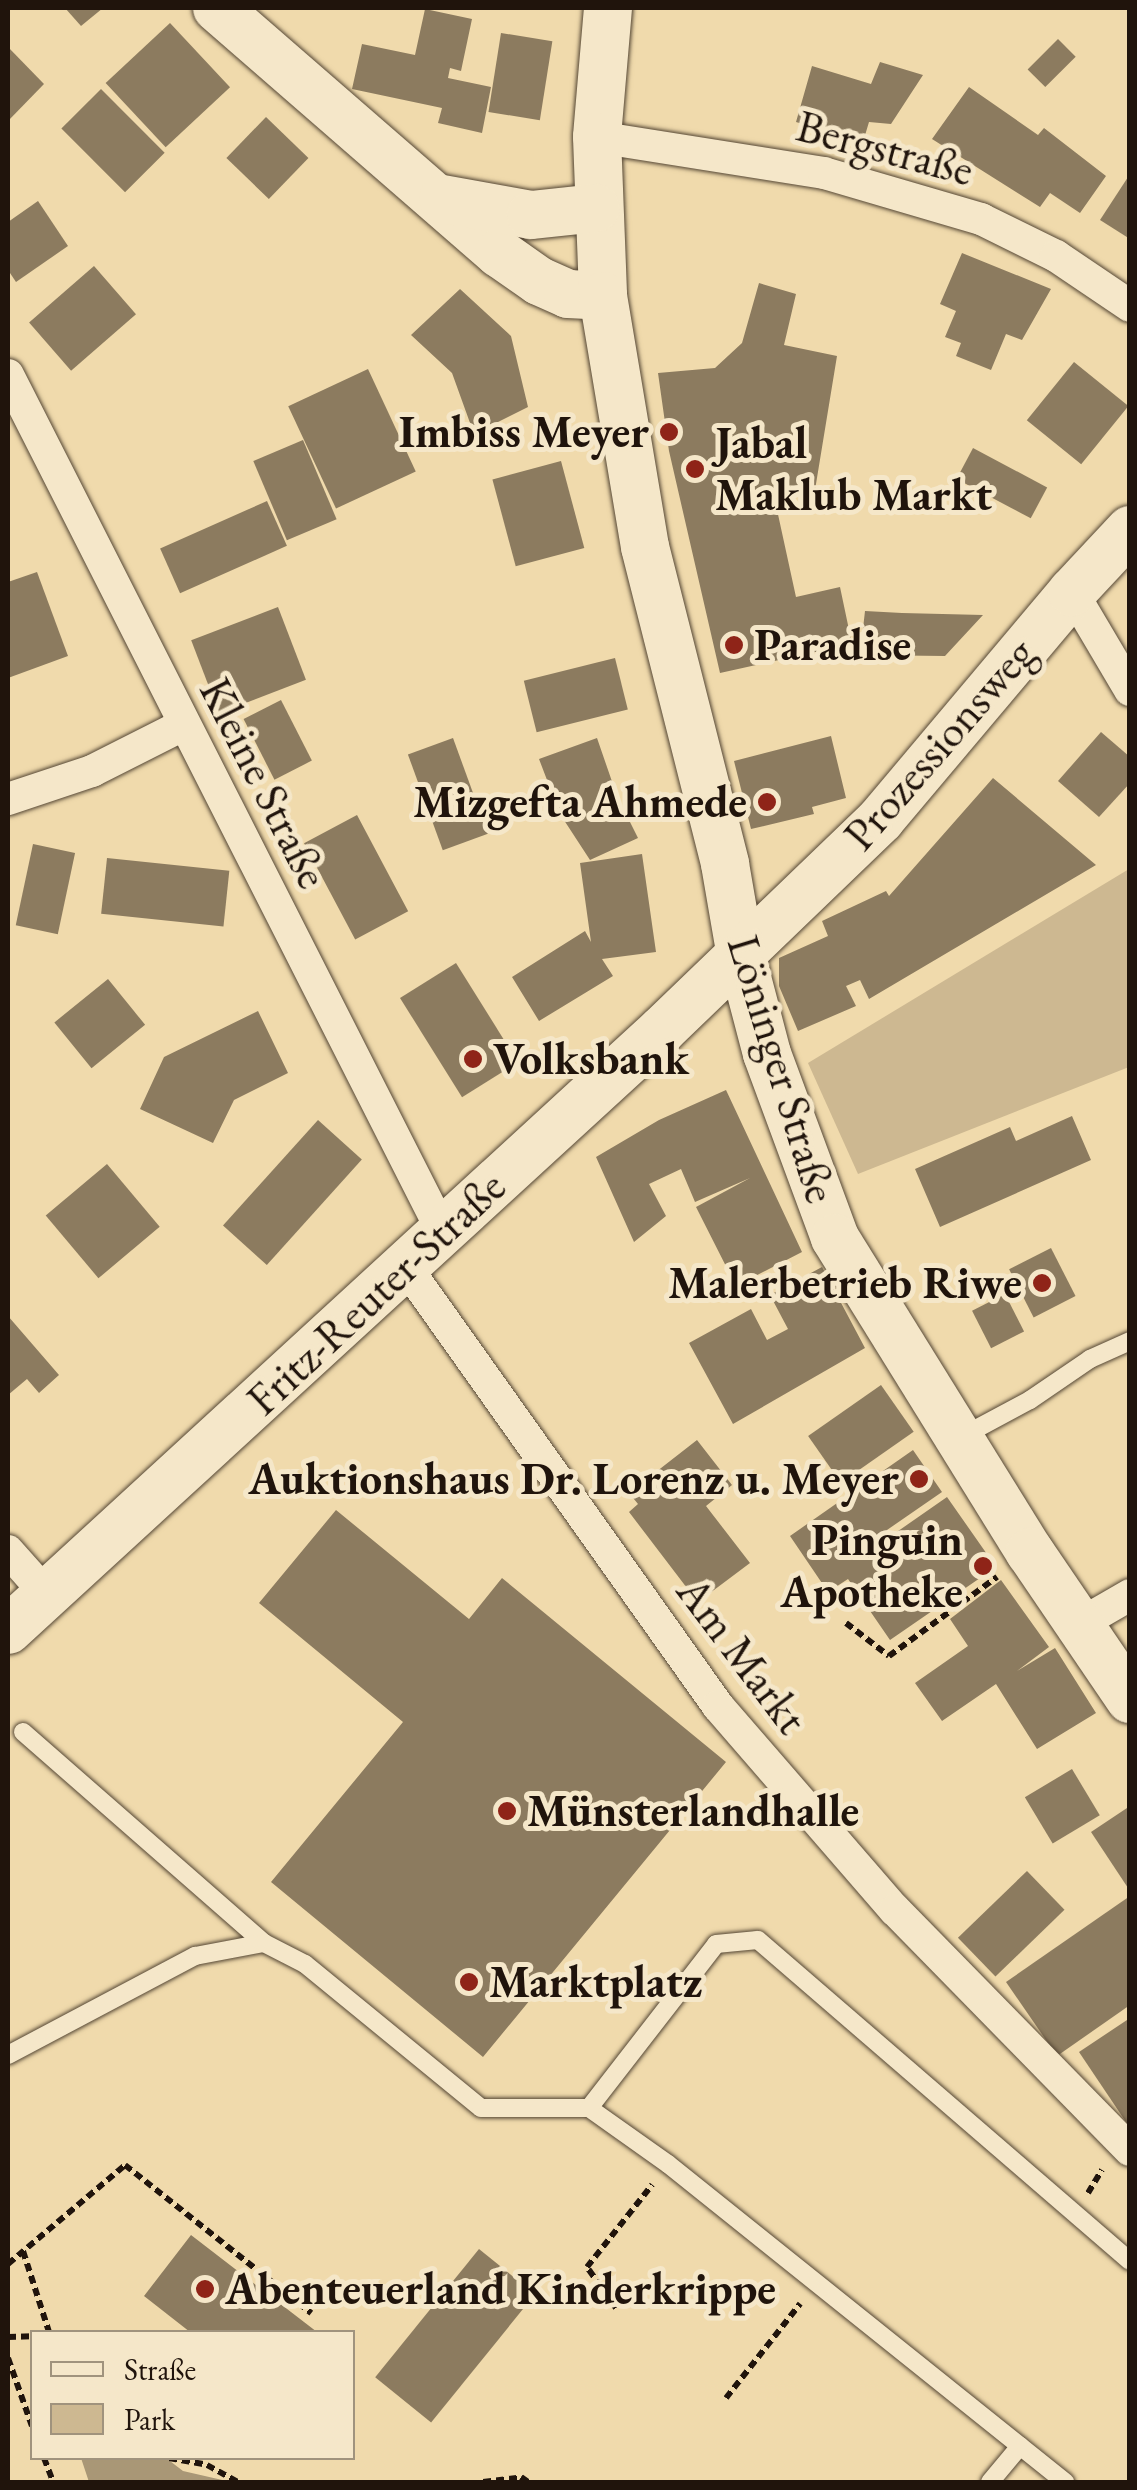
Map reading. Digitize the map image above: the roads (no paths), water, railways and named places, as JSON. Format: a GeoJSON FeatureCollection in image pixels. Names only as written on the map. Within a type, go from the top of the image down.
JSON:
{"type":"FeatureCollection","features":[{"type":"Feature","properties":{"kind":"street"},"geometry":{"type":"LineString","coordinates":[[217,8],[499,253],[538,280],[568,294],[603,296]]}},
{"type":"Feature","properties":{"kind":"street","name":"Löninger Straße"},"geometry":{"type":"LineString","coordinates":[[608,8],[597,137],[596,208],[603,296],[645,547],[723,854],[740,952],[767,1054],[835,1238],[1030,1552],[1130,1699]]}},
{"type":"Feature","properties":{"kind":"street","name":"Bergstraße"},"geometry":{"type":"LineString","coordinates":[[597,137],[824,174],[981,219],[1056,256],[1130,306]]}},
{"type":"Feature","properties":{"kind":"street"},"geometry":{"type":"LineString","coordinates":[[440,198],[531,215],[596,208]]}},
{"type":"Feature","properties":{"kind":"street","name":"Kleine Straße"},"geometry":{"type":"LineString","coordinates":[[8,375],[442,1231]]}},
{"type":"Feature","properties":{"kind":"street","name":"Prozessionsweg"},"geometry":{"type":"LineString","coordinates":[[740,952],[881,819],[1072,592],[1130,530]]}},
{"type":"Feature","properties":{"kind":"street"},"geometry":{"type":"LineString","coordinates":[[1072,592],[1130,690]]}},
{"type":"Feature","properties":{"kind":"street"},"geometry":{"type":"LineString","coordinates":[[8,799],[92,771],[183,725]]}},
{"type":"Feature","properties":{"kind":"street","name":"Fritz-Reuter-Straße"},"geometry":{"type":"LineString","coordinates":[[8,1630],[662,1030],[740,952]]}},
{"type":"Feature","properties":{"kind":"street","name":"Am Markt"},"geometry":{"type":"LineString","coordinates":[[406,1267],[718,1706],[895,1910],[1130,2150]]}},
{"type":"Feature","properties":{"kind":"street"},"geometry":{"type":"LineString","coordinates":[[8,1551],[46,1595]]}},
{"type":"Feature","properties":{"kind":"street"},"geometry":{"type":"LineString","coordinates":[[1078,1625],[1130,1595]]}},
{"type":"Feature","properties":{"kind":"lane"},"geometry":{"type":"LineString","coordinates":[[958,1438],[1030,1400],[1090,1359],[1130,1341]]}},
{"type":"Feature","properties":{"kind":"lane"},"geometry":{"type":"LineString","coordinates":[[23,1732],[264,1943],[305,1964],[481,2108],[589,2108],[668,2164],[1066,2482]]}},
{"type":"Feature","properties":{"kind":"lane"},"geometry":{"type":"LineString","coordinates":[[589,2108],[716,1944],[758,1940],[1130,2260]]}},
{"type":"Feature","properties":{"kind":"lane"},"geometry":{"type":"LineString","coordinates":[[8,2055],[195,1956],[264,1943]]}},
{"type":"Feature","properties":{"kind":"lane"},"geometry":{"type":"LineString","coordinates":[[990,2482],[1020,2446]]}},
{"type":"Feature","properties":{"kind":"place","name":"Imbiss Meyer"},"geometry":{"type":"Point","coordinates":[669,432]}},
{"type":"Feature","properties":{"kind":"place","name":"Jabal Maklub Markt"},"geometry":{"type":"Point","coordinates":[695,469]}},
{"type":"Feature","properties":{"kind":"place","name":"Paradise"},"geometry":{"type":"Point","coordinates":[734,645]}},
{"type":"Feature","properties":{"kind":"place","name":"Mizgefta Ahmede"},"geometry":{"type":"Point","coordinates":[767,802]}},
{"type":"Feature","properties":{"kind":"place","name":"Volksbank"},"geometry":{"type":"Point","coordinates":[473,1059]}},
{"type":"Feature","properties":{"kind":"place","name":"Malerbetrieb Riwe"},"geometry":{"type":"Point","coordinates":[1042,1283]}},
{"type":"Feature","properties":{"kind":"place","name":"Auktionshaus Dr. Lorenz u. Meyer"},"geometry":{"type":"Point","coordinates":[919,1479]}},
{"type":"Feature","properties":{"kind":"place","name":"Pinguin Apotheke"},"geometry":{"type":"Point","coordinates":[983,1566]}},
{"type":"Feature","properties":{"kind":"place","name":"Münsterlandhalle"},"geometry":{"type":"Point","coordinates":[507,1811]}},
{"type":"Feature","properties":{"kind":"place","name":"Marktplatz"},"geometry":{"type":"Point","coordinates":[469,1982]}},
{"type":"Feature","properties":{"kind":"place","name":"Abenteuerland Kinderkrippe"},"geometry":{"type":"Point","coordinates":[205,2289]}}]}
